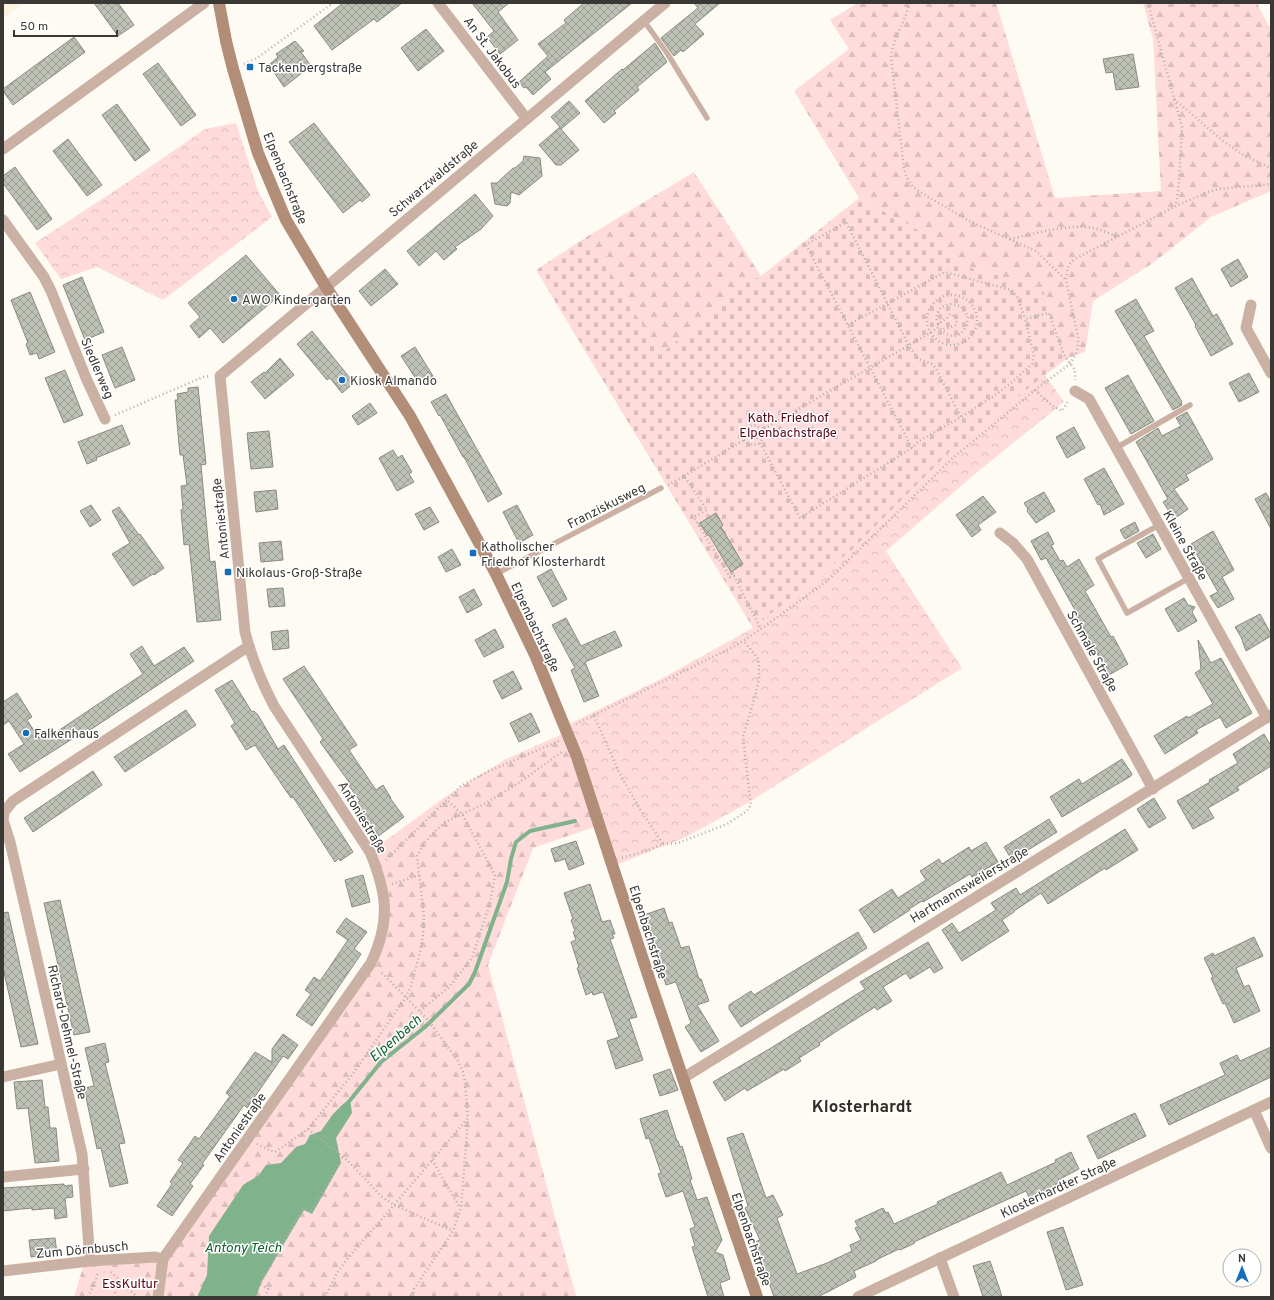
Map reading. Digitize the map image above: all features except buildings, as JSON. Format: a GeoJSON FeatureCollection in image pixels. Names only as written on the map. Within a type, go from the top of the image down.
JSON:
{"type":"FeatureCollection","features":[{"type":"Feature","properties":{"kind":"street"},"geometry":{"type":"LineString","coordinates":[[3,149],[204,3]]}},
{"type":"Feature","properties":{"kind":"street","name":"Elpenbachstraße"},"geometry":{"type":"LineString","coordinates":[[219,3],[233,69],[258,153],[286,220],[326,287],[410,416],[496,574],[536,657],[570,738],[682,1078],[757,1297]]}},
{"type":"Feature","properties":{"kind":"street","name":"An St. Jakobus"},"geometry":{"type":"LineString","coordinates":[[438,3],[526,118]]}},
{"type":"Feature","properties":{"kind":"street","name":"Schwarzwaldstraße"},"geometry":{"type":"LineString","coordinates":[[220,376],[664,3]]}},
{"type":"Feature","properties":{"kind":"street","name":"Siedlerweg"},"geometry":{"type":"LineString","coordinates":[[3,220],[44,277],[105,420]]}},
{"type":"Feature","properties":{"kind":"street"},"geometry":{"type":"LineString","coordinates":[[1251,305],[1246,328],[1271,373]]}},
{"type":"Feature","properties":{"kind":"street","name":"Antoniestraße"},"geometry":{"type":"LineString","coordinates":[[158,1297],[163,1259],[371,963],[384,930],[385,905],[382,886],[370,852],[274,706],[258,674],[249,646],[245,632],[220,376]]}},
{"type":"Feature","properties":{"kind":"street","name":"Kleine Straße"},"geometry":{"type":"LineString","coordinates":[[1075,391],[1089,399],[1269,717]]}},
{"type":"Feature","properties":{"kind":"street","name":"Schmale Straße"},"geometry":{"type":"LineString","coordinates":[[1000,533],[1013,543],[1027,559],[1153,789]]}},
{"type":"Feature","properties":{"kind":"street","name":"Richard-Dehmel-Straße"},"geometry":{"type":"LineString","coordinates":[[101,1261],[86,1215],[82,1154],[10,842],[3,820],[4,812],[13,801],[249,646]]}},
{"type":"Feature","properties":{"kind":"street","name":"Hartmannsweilerstraße"},"geometry":{"type":"LineString","coordinates":[[682,1078],[1269,717]]}},
{"type":"Feature","properties":{"kind":"street"},"geometry":{"type":"LineString","coordinates":[[3,1077],[61,1064]]}},
{"type":"Feature","properties":{"kind":"street","name":"Klosterhardter Straße"},"geometry":{"type":"LineString","coordinates":[[858,1297],[1271,1102]]}},
{"type":"Feature","properties":{"kind":"street"},"geometry":{"type":"LineString","coordinates":[[1254,1110],[1271,1148]]}},
{"type":"Feature","properties":{"kind":"street"},"geometry":{"type":"LineString","coordinates":[[3,1177],[84,1169]]}},
{"type":"Feature","properties":{"kind":"street","name":"Zum Dörnbusch"},"geometry":{"type":"LineString","coordinates":[[3,1271],[101,1261],[155,1257],[163,1259]]}},
{"type":"Feature","properties":{"kind":"street"},"geometry":{"type":"LineString","coordinates":[[940,1258],[954,1297]]}},
{"type":"Feature","properties":{"kind":"lane"},"geometry":{"type":"LineString","coordinates":[[644,20],[667,53],[707,118]]}},
{"type":"Feature","properties":{"kind":"lane"},"geometry":{"type":"LineString","coordinates":[[1116,448],[1190,405]]}},
{"type":"Feature","properties":{"kind":"lane","name":"Franziskusweg"},"geometry":{"type":"LineString","coordinates":[[496,574],[661,488]]}},
{"type":"Feature","properties":{"kind":"lane"},"geometry":{"type":"LineString","coordinates":[[1159,525],[1098,559],[1127,612],[1189,578]]}},
{"type":"Feature","properties":{"kind":"path"},"geometry":{"type":"LineString","coordinates":[[233,69],[257,58],[333,3]]}},
{"type":"Feature","properties":{"kind":"path"},"geometry":{"type":"LineString","coordinates":[[909,3],[894,41],[891,57],[904,169],[907,178],[913,187],[944,207],[975,224],[1036,251],[1066,280]]}},
{"type":"Feature","properties":{"kind":"path"},"geometry":{"type":"LineString","coordinates":[[1148,3],[1173,99],[1182,127],[1176,206]]}},
{"type":"Feature","properties":{"kind":"path"},"geometry":{"type":"LineString","coordinates":[[1173,99],[1223,141],[1245,156],[1271,168]]}},
{"type":"Feature","properties":{"kind":"path"},"geometry":{"type":"LineString","coordinates":[[248,1138],[275,1152],[308,1129],[355,1071],[406,997],[411,986],[423,935],[424,916],[418,856],[423,845],[431,835],[445,822],[486,803],[517,784],[558,753],[570,738],[594,716],[744,641],[762,630],[827,581],[954,457],[1035,390],[1070,364],[1077,350],[1078,337],[1066,280],[1069,263],[1176,206],[1208,192],[1219,189],[1271,184]]}},
{"type":"Feature","properties":{"kind":"path"},"geometry":{"type":"LineString","coordinates":[[912,448],[806,245],[846,222],[909,346],[918,359],[932,364],[935,367],[961,417]]}},
{"type":"Feature","properties":{"kind":"path"},"geometry":{"type":"LineString","coordinates":[[1010,239],[1036,233],[1080,227],[1093,228],[1118,237]]}},
{"type":"Feature","properties":{"kind":"path"},"geometry":{"type":"LineString","coordinates":[[760,443],[800,518],[912,448],[918,441],[961,417],[994,396],[1032,364],[1034,359],[1034,354],[1018,298],[1011,290],[945,272],[848,325]]}},
{"type":"Feature","properties":{"kind":"path"},"geometry":{"type":"LineString","coordinates":[[949,295],[957,295],[965,298],[972,304],[976,311],[976,327],[972,335],[967,340],[959,344],[943,344],[930,334],[926,317],[929,309],[937,300],[949,295]]}},
{"type":"Feature","properties":{"kind":"path"},"geometry":{"type":"LineString","coordinates":[[950,304],[961,306],[968,316],[967,326],[961,334],[950,337],[942,330],[938,326],[936,320],[936,315],[941,307],[950,304]]}},
{"type":"Feature","properties":{"kind":"path"},"geometry":{"type":"LineString","coordinates":[[1025,320],[1049,313],[1064,355],[1075,370]]}},
{"type":"Feature","properties":{"kind":"path"},"geometry":{"type":"LineString","coordinates":[[762,430],[930,334],[950,314],[954,316],[957,320],[956,325],[942,330]]}},
{"type":"Feature","properties":{"kind":"path","name":"Siedlerweg"},"geometry":{"type":"LineString","coordinates":[[105,420],[203,377],[220,376]]}},
{"type":"Feature","properties":{"kind":"path"},"geometry":{"type":"LineString","coordinates":[[1035,390],[1051,405],[1062,411],[1075,391]]}},
{"type":"Feature","properties":{"kind":"path"},"geometry":{"type":"LineString","coordinates":[[750,425],[756,425],[762,430],[763,438],[760,443],[753,445],[747,444],[744,440],[742,435],[744,429],[750,425]]}},
{"type":"Feature","properties":{"kind":"path"},"geometry":{"type":"LineString","coordinates":[[661,488],[744,440]]}},
{"type":"Feature","properties":{"kind":"path"},"geometry":{"type":"LineString","coordinates":[[684,476],[707,510],[694,517],[730,576],[734,576],[762,630]]}},
{"type":"Feature","properties":{"kind":"path"},"geometry":{"type":"LineString","coordinates":[[611,861],[646,851],[663,844],[678,843],[727,824],[747,811],[751,805],[743,737],[757,689],[759,679],[759,660],[744,641]]}},
{"type":"Feature","properties":{"kind":"path"},"geometry":{"type":"LineString","coordinates":[[594,716],[611,758],[641,811],[663,844]]}},
{"type":"Feature","properties":{"kind":"path"},"geometry":{"type":"LineString","coordinates":[[377,869],[460,786],[487,772],[570,738]]}},
{"type":"Feature","properties":{"kind":"path"},"geometry":{"type":"LineString","coordinates":[[420,1011],[450,986],[472,958],[490,904],[495,875],[462,814],[446,799]]}},
{"type":"Feature","properties":{"kind":"path"},"geometry":{"type":"LineString","coordinates":[[382,886],[420,875]]}},
{"type":"Feature","properties":{"kind":"path"},"geometry":{"type":"LineString","coordinates":[[371,963],[420,1011],[432,1025],[452,1052],[463,1072],[465,1083],[468,1118],[460,1208],[453,1231],[414,1289],[413,1297]]}},
{"type":"Feature","properties":{"kind":"path"},"geometry":{"type":"LineString","coordinates":[[325,1297],[337,1273],[348,1258],[468,1118]]}},
{"type":"Feature","properties":{"kind":"path"},"geometry":{"type":"LineString","coordinates":[[308,1129],[342,1158],[349,1162],[381,1196],[394,1205],[453,1231]]}},
{"type":"Feature","properties":{"kind":"path"},"geometry":{"type":"LineString","coordinates":[[265,1297],[268,1289],[260,1284],[303,1208],[311,1212],[342,1158]]}},
{"type":"Feature","properties":{"kind":"path"},"geometry":{"type":"LineString","coordinates":[[432,1160],[460,1208]]}},
{"type":"Feature","properties":{"kind":"path"},"geometry":{"type":"LineString","coordinates":[[101,1261],[136,1297]]}},
{"type":"Feature","properties":{"kind":"path"},"geometry":{"type":"LineString","coordinates":[[88,1297],[96,1280],[101,1261]]}},
{"type":"Feature","properties":{"kind":"path"},"geometry":{"type":"LineString","coordinates":[[115,1276],[115,1297]]}},
{"type":"Feature","properties":{"kind":"shaded area"},"geometry":{"type":"Polygon","coordinates":[[[3,3],[23,3],[3,18],[3,3]]]}},
{"type":"Feature","properties":{"kind":"green space"},"geometry":{"type":"Polygon","coordinates":[[[858,3],[996,3],[1055,198],[1161,191],[1153,39],[1143,3],[1257,3],[1268,25],[1271,26],[1271,191],[1211,217],[1153,263],[1093,301],[1085,352],[1068,358],[1042,288],[968,267],[931,237],[859,198],[794,91],[849,49],[830,20],[858,3]]]}},
{"type":"Feature","properties":{"kind":"green space"},"geometry":{"type":"Polygon","coordinates":[[[236,123],[258,191],[272,217],[163,300],[97,267],[61,279],[35,243],[205,129],[236,123]]]}},
{"type":"Feature","properties":{"kind":"green space"},"geometry":{"type":"Polygon","coordinates":[[[694,172],[761,276],[730,290],[726,303],[660,354],[588,236],[694,172]]]}},
{"type":"Feature","properties":{"kind":"green space","name":"Kath. Friedhof Elpenbachstraße"},"geometry":{"type":"Polygon","coordinates":[[[859,198],[931,237],[968,267],[1042,288],[1068,358],[950,452],[851,551],[753,628],[536,270],[588,236],[660,354],[726,303],[730,290],[761,276],[859,198]]]}},
{"type":"Feature","properties":{"kind":"green space"},"geometry":{"type":"Polygon","coordinates":[[[1045,375],[1064,402],[976,473],[886,551],[962,668],[746,804],[686,837],[616,865],[567,725],[661,679],[753,628],[851,551],[950,452],[1045,375]]]}},
{"type":"Feature","properties":{"kind":"green space"},"geometry":{"type":"Polygon","coordinates":[[[565,733],[597,826],[533,848],[488,965],[576,1296],[74,1297],[83,1267],[168,1261],[384,939],[373,850],[445,797],[504,760],[565,733]]]}},
{"type":"Feature","properties":{"kind":"green space","name":"EssKultur"},"geometry":{"type":"Polygon","coordinates":[[[138,1269],[145,1274],[142,1297],[95,1297],[101,1273],[138,1269]]]}},
{"type":"Feature","properties":{"kind":"water","name":"Antony Teich"},"geometry":{"type":"Polygon","coordinates":[[[350,1099],[352,1113],[336,1138],[341,1163],[312,1214],[304,1210],[261,1283],[256,1297],[197,1297],[207,1275],[209,1236],[243,1185],[259,1175],[266,1165],[281,1163],[296,1147],[305,1144],[310,1135],[321,1131],[333,1114],[350,1099]]]}},
{"type":"Feature","properties":{"kind":"waterway","name":"Elpenbach"},"geometry":{"type":"LineString","coordinates":[[347,1104],[381,1062],[425,1027],[469,984],[475,972],[507,882],[516,842],[530,831],[575,821]]}},
{"type":"Feature","properties":{"kind":"place","name":"Tackenbergstraße"},"geometry":{"type":"Point","coordinates":[250,67]}},
{"type":"Feature","properties":{"kind":"place","name":"AWO Kindergarten"},"geometry":{"type":"Point","coordinates":[234,299]}},
{"type":"Feature","properties":{"kind":"place","name":"Kiosk Almando"},"geometry":{"type":"Point","coordinates":[342,380]}},
{"type":"Feature","properties":{"kind":"place","name":"Katholischer Friedhof Klosterhardt"},"geometry":{"type":"Point","coordinates":[473,553]}},
{"type":"Feature","properties":{"kind":"place","name":"Nikolaus-Groß-Straße"},"geometry":{"type":"Point","coordinates":[228,572]}},
{"type":"Feature","properties":{"kind":"place","name":"Falkenhaus"},"geometry":{"type":"Point","coordinates":[26,733]}},
{"type":"Feature","properties":{"kind":"district","name":"Klosterhardt"},"geometry":{"type":"Point","coordinates":[862,1106]}}]}
